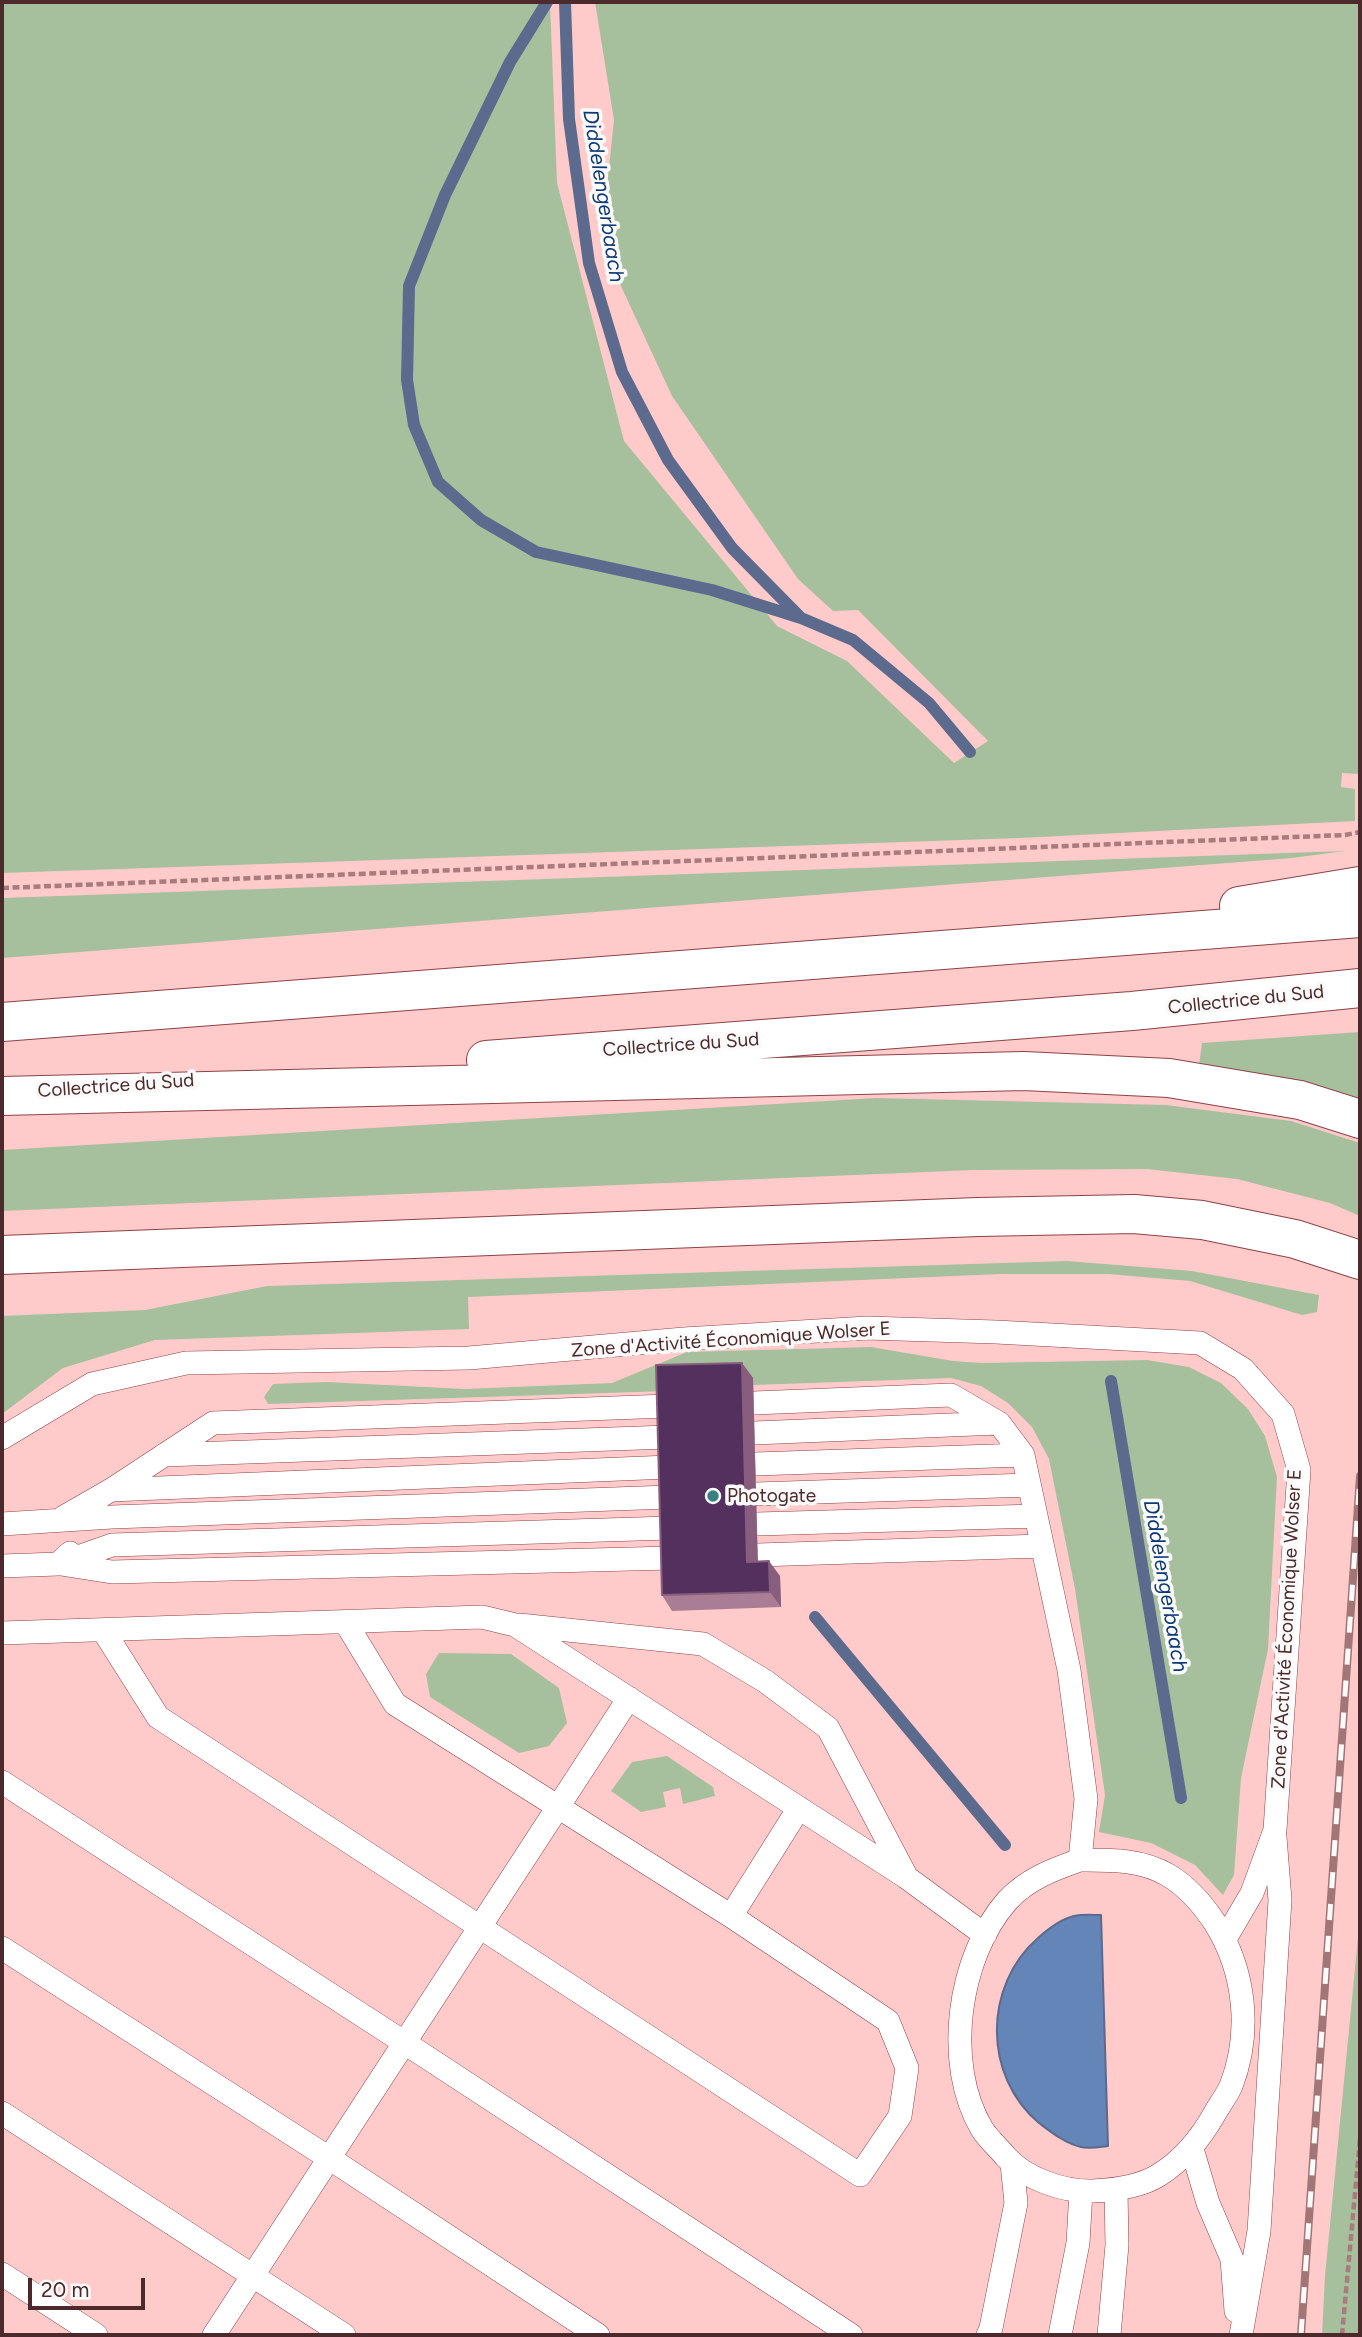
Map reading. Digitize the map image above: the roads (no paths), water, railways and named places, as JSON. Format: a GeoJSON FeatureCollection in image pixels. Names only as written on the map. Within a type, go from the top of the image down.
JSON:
{"type":"FeatureCollection","features":[{"type":"Feature","properties":{"kind":"main road"},"geometry":{"type":"LineString","coordinates":[[1023,943],[1360,886]]}},
{"type":"Feature","properties":{"kind":"main road"},"geometry":{"type":"LineString","coordinates":[[2,1021],[1360,918]]}},
{"type":"Feature","properties":{"kind":"main road","name":"Collectrice du Sud"},"geometry":{"type":"LineString","coordinates":[[2,1095],[1118,1012],[1360,988]]}},
{"type":"Feature","properties":{"kind":"main road"},"geometry":{"type":"LineString","coordinates":[[2,1095],[1024,1072],[1169,1078],[1300,1100],[1360,1119]]}},
{"type":"Feature","properties":{"kind":"main road"},"geometry":{"type":"LineString","coordinates":[[2,1255],[978,1217],[1134,1214],[1202,1220],[1296,1238],[1360,1260]]}},
{"type":"Feature","properties":{"kind":"lane","name":"Zone d'Activité Économique Wolser E"},"geometry":{"type":"LineString","coordinates":[[2,1438],[92,1384],[186,1363],[469,1358],[684,1339],[867,1328],[1200,1343],[1243,1369],[1283,1414],[1300,1470],[1275,1830],[1280,1900],[1259,2231],[1239,2335]]}},
{"type":"Feature","properties":{"kind":"lane"},"geometry":{"type":"LineString","coordinates":[[754,1403],[951,1395],[999,1423],[1023,1455],[1069,1670],[1086,1799],[1080,1860]]}},
{"type":"Feature","properties":{"kind":"lane"},"geometry":{"type":"LineString","coordinates":[[61,1519],[111,1490],[213,1423],[667,1406]]}},
{"type":"Feature","properties":{"kind":"lane"},"geometry":{"type":"LineString","coordinates":[[754,1433],[999,1423]]}},
{"type":"Feature","properties":{"kind":"lane"},"geometry":{"type":"LineString","coordinates":[[161,1455],[668,1437]]}},
{"type":"Feature","properties":{"kind":"lane"},"geometry":{"type":"LineString","coordinates":[[755,1464],[1023,1455]]}},
{"type":"Feature","properties":{"kind":"lane"},"geometry":{"type":"LineString","coordinates":[[111,1490],[669,1467]]}},
{"type":"Feature","properties":{"kind":"lane"},"geometry":{"type":"LineString","coordinates":[[756,1494],[1029,1485]]}},
{"type":"Feature","properties":{"kind":"lane"},"geometry":{"type":"LineString","coordinates":[[2,1524],[61,1519],[669,1497]]}},
{"type":"Feature","properties":{"kind":"lane"},"geometry":{"type":"LineString","coordinates":[[757,1524],[1036,1516]]}},
{"type":"Feature","properties":{"kind":"lane"},"geometry":{"type":"LineString","coordinates":[[58,1564],[112,1517]]}},
{"type":"Feature","properties":{"kind":"lane"},"geometry":{"type":"LineString","coordinates":[[58,1564],[112,1545],[670,1528]]}},
{"type":"Feature","properties":{"kind":"lane"},"geometry":{"type":"LineString","coordinates":[[758,1555],[1042,1546]]}},
{"type":"Feature","properties":{"kind":"lane"},"geometry":{"type":"LineString","coordinates":[[2,1566],[58,1564],[113,1572],[671,1558]]}},
{"type":"Feature","properties":{"kind":"lane"},"geometry":{"type":"LineString","coordinates":[[2,1633],[482,1617],[515,1625],[703,1644],[765,1681],[828,1728],[906,1877]]}},
{"type":"Feature","properties":{"kind":"lane"},"geometry":{"type":"LineString","coordinates":[[103,1630],[158,1717],[860,2175],[900,2116],[907,2068],[888,2021],[731,1916],[395,1704],[346,1623]]}},
{"type":"Feature","properties":{"kind":"lane"},"geometry":{"type":"LineString","coordinates":[[515,1625],[906,1877],[985,1935]]}},
{"type":"Feature","properties":{"kind":"lane"},"geometry":{"type":"LineString","coordinates":[[214,2335],[629,1698]]}},
{"type":"Feature","properties":{"kind":"lane"},"geometry":{"type":"LineString","coordinates":[[2,1782],[851,2335]]}},
{"type":"Feature","properties":{"kind":"lane"},"geometry":{"type":"LineString","coordinates":[[731,1916],[799,1808]]}},
{"type":"Feature","properties":{"kind":"lane","name":"Zone d'Activité Économique Wolser E"},"geometry":{"type":"LineString","coordinates":[[1224,1938],[1252,1893],[1275,1830]]}},
{"type":"Feature","properties":{"kind":"lane"},"geometry":{"type":"LineString","coordinates":[[1080,1860],[1125,1860],[1167,1874],[1201,1901],[1224,1938],[1238,1974],[1243,2012],[1241,2050],[1230,2086],[1192,2149],[1157,2176],[1116,2190],[1081,2191],[1044,2182],[1012,2163],[982,2130],[965,2089],[959,2049],[961,2010],[969,1972],[985,1935],[1008,1900],[1041,1874],[1080,1860]]}},
{"type":"Feature","properties":{"kind":"lane"},"geometry":{"type":"LineString","coordinates":[[2,1948],[598,2335]]}},
{"type":"Feature","properties":{"kind":"lane"},"geometry":{"type":"LineString","coordinates":[[2,2112],[344,2335]]}},
{"type":"Feature","properties":{"kind":"lane","name":"Zone d'Activité Économique Wolser E"},"geometry":{"type":"LineString","coordinates":[[1192,2149],[1208,2203],[1232,2259],[1239,2335]]}},
{"type":"Feature","properties":{"kind":"lane"},"geometry":{"type":"LineString","coordinates":[[988,2335],[1016,2203],[1012,2163]]}},
{"type":"Feature","properties":{"kind":"lane"},"geometry":{"type":"LineString","coordinates":[[1109,2335],[1117,2245],[1116,2190]]}},
{"type":"Feature","properties":{"kind":"lane"},"geometry":{"type":"LineString","coordinates":[[1060,2335],[1078,2243],[1081,2191]]}},
{"type":"Feature","properties":{"kind":"lane"},"geometry":{"type":"LineString","coordinates":[[2,2274],[96,2335]]}},
{"type":"Feature","properties":{"kind":"water"},"geometry":{"type":"Polygon","coordinates":[[[1101,1915],[1108,2146],[1087,2148],[1059,2137],[1039,2123],[1021,2104],[1007,2081],[997,2031],[999,2005],[1007,1981],[1020,1958],[1038,1938],[1069,1917],[1101,1915]]]}},
{"type":"Feature","properties":{"kind":"waterway"},"geometry":{"type":"LineString","coordinates":[[547,2],[510,62],[445,195],[409,286],[407,380],[414,425],[438,482],[481,520],[536,552],[712,590],[801,618]]}},
{"type":"Feature","properties":{"kind":"waterway","name":"Diddelengerbaach"},"geometry":{"type":"LineString","coordinates":[[565,2],[569,119],[589,263],[622,372],[668,460],[732,548],[801,618],[853,640],[929,703],[970,752]]}},
{"type":"Feature","properties":{"kind":"waterway","name":"Diddelengerbaach"},"geometry":{"type":"LineString","coordinates":[[1111,1381],[1181,1798]]}},
{"type":"Feature","properties":{"kind":"waterway"},"geometry":{"type":"LineString","coordinates":[[815,1617],[1005,1845]]}},
{"type":"Feature","properties":{"kind":"railway"},"geometry":{"type":"LineString","coordinates":[[1301,2335],[1360,1476]]}},
{"type":"Feature","properties":{"kind":"place","name":"Photogate"},"geometry":{"type":"Point","coordinates":[713,1496]}}]}
